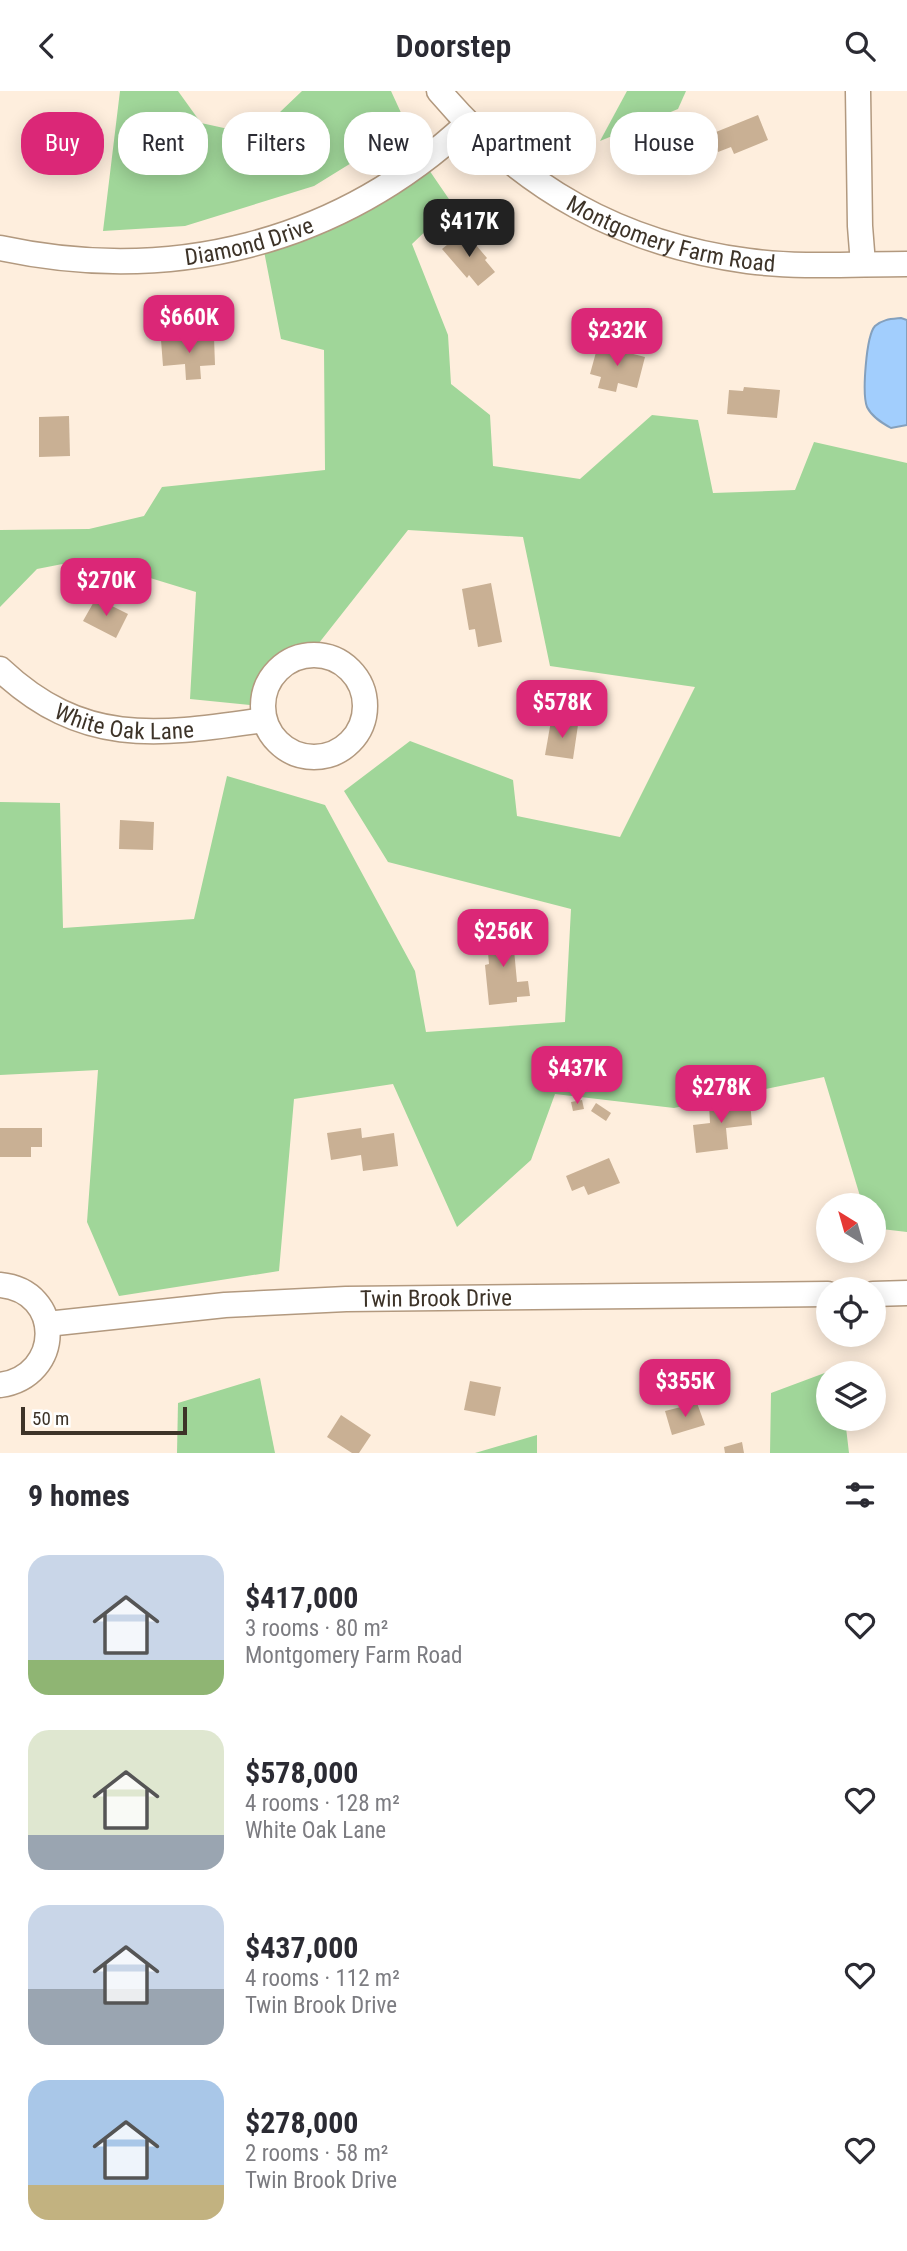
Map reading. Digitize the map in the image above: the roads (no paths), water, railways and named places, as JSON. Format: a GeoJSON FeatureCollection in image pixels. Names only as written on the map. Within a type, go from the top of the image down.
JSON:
{"type":"FeatureCollection","features":[{"type":"Feature","properties":{"kind":"street","name":"Montgomery Farm Road"},"geometry":{"type":"LineString","coordinates":[[439,91],[457,112]]}},
{"type":"Feature","properties":{"kind":"street"},"geometry":{"type":"LineString","coordinates":[[858,91],[863,264]]}},
{"type":"Feature","properties":{"kind":"street","name":"Diamond Drive"},"geometry":{"type":"LineString","coordinates":[[0,248],[32,255],[94,261],[152,262],[205,256],[267,241],[328,218],[388,185],[435,154],[447,143]]}},
{"type":"Feature","properties":{"kind":"street","name":"Montgomery Farm Road"},"geometry":{"type":"LineString","coordinates":[[526,175],[575,207],[647,238],[697,252],[748,261],[801,265],[907,264]]}},
{"type":"Feature","properties":{"kind":"street"},"geometry":{"type":"LineString","coordinates":[[321,656],[342,664],[357,680],[362,690],[362,722],[351,741],[333,753],[312,757],[291,752],[274,739],[264,720],[263,698],[266,687],[279,669],[299,658],[321,656]]}},
{"type":"Feature","properties":{"kind":"street","name":"White Oak Lane"},"geometry":{"type":"LineString","coordinates":[[0,669],[35,698],[91,725],[130,731],[169,731],[264,720]]}},
{"type":"Feature","properties":{"kind":"street"},"geometry":{"type":"LineString","coordinates":[[0,1285],[16,1288],[33,1299],[47,1324],[47,1343],[40,1362],[27,1376],[0,1385]]}},
{"type":"Feature","properties":{"kind":"street"},"geometry":{"type":"LineString","coordinates":[[886,1294],[907,1293]]}},
{"type":"Feature","properties":{"kind":"street","name":"Twin Brook Drive"},"geometry":{"type":"LineString","coordinates":[[47,1324],[212,1307],[346,1299],[816,1294]]}},
{"type":"Feature","properties":{"kind":"water"},"geometry":{"type":"Polygon","coordinates":[[[901,318],[907,320],[907,425],[891,428],[874,417],[867,407],[866,365],[869,341],[875,326],[884,321],[901,318]]]}}]}
